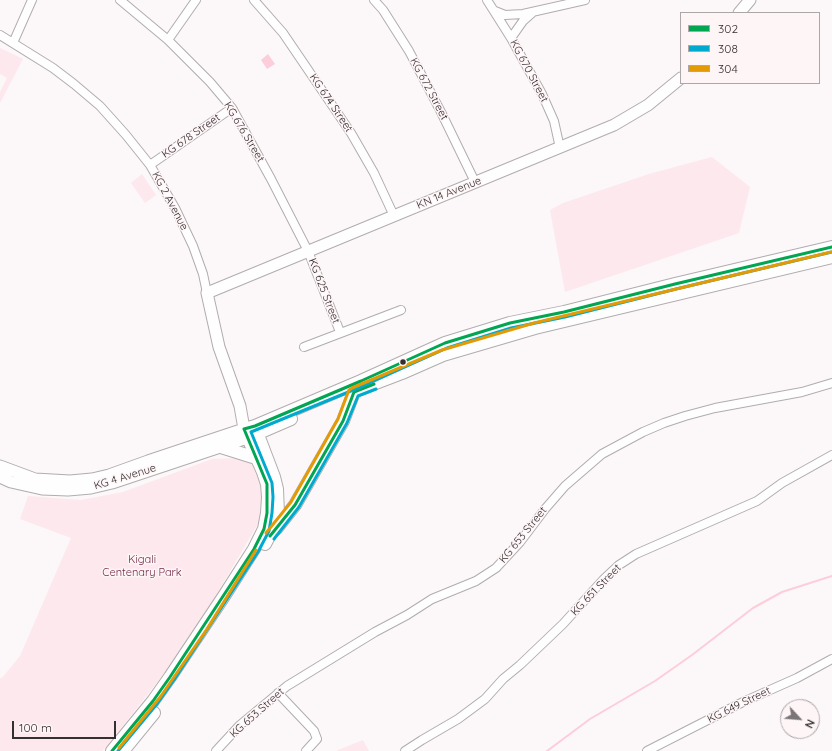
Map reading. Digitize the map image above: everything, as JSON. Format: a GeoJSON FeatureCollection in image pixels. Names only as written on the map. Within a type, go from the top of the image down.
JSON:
{"type":"FeatureCollection","features":[{"type":"Feature","properties":{"kind":"main road"},"geometry":{"type":"LineString","coordinates":[[740,12],[750,0]]}},
{"type":"Feature","properties":{"kind":"main road","name":"KN 14 Avenue"},"geometry":{"type":"LineString","coordinates":[[207,293],[232,284],[308,250],[614,125],[648,105],[680,79]]}},
{"type":"Feature","properties":{"kind":"main road"},"geometry":{"type":"LineString","coordinates":[[251,431],[445,343],[510,323],[564,312],[832,247]]}},
{"type":"Feature","properties":{"kind":"main road"},"geometry":{"type":"LineString","coordinates":[[251,431],[354,392],[443,355],[535,328],[832,258]]}},
{"type":"Feature","properties":{"kind":"main road","name":"KG 2 Avenue"},"geometry":{"type":"LineString","coordinates":[[207,293],[219,347],[240,406],[251,431]]}},
{"type":"Feature","properties":{"kind":"main road"},"geometry":{"type":"LineString","coordinates":[[123,751],[165,699],[207,638],[270,536],[294,505],[343,421],[354,392]]}},
{"type":"Feature","properties":{"kind":"main road"},"geometry":{"type":"LineString","coordinates":[[112,751],[153,701],[170,677],[209,620],[254,549],[264,529],[268,497],[265,478],[256,458],[251,431]]}},
{"type":"Feature","properties":{"kind":"main road"},"geometry":{"type":"LineString","coordinates":[[251,431],[274,477],[277,489],[278,514],[270,536]]}},
{"type":"Feature","properties":{"kind":"main road","name":"KG 4 Avenue"},"geometry":{"type":"LineString","coordinates":[[0,466],[35,479],[70,481],[92,479],[221,447],[251,431]]}},
{"type":"Feature","properties":{"kind":"main road","name":"KG 4 Avenue"},"geometry":{"type":"LineString","coordinates":[[0,477],[11,482],[36,488],[68,490],[91,488],[112,483],[162,461],[251,431]]}},
{"type":"Feature","properties":{"kind":"main road"},"geometry":{"type":"LineString","coordinates":[[221,447],[256,458]]}},
{"type":"Feature","properties":{"kind":"street"},"geometry":{"type":"LineString","coordinates":[[13,43],[32,0]]}},
{"type":"Feature","properties":{"kind":"street","name":"KG 676 Street"},"geometry":{"type":"LineString","coordinates":[[120,0],[168,40],[210,82],[232,108],[272,179],[308,250]]}},
{"type":"Feature","properties":{"kind":"street"},"geometry":{"type":"LineString","coordinates":[[168,40],[196,0]]}},
{"type":"Feature","properties":{"kind":"street","name":"KG 674 Street"},"geometry":{"type":"LineString","coordinates":[[254,0],[283,33],[351,133],[374,173],[394,216]]}},
{"type":"Feature","properties":{"kind":"street","name":"KG 672 Street"},"geometry":{"type":"LineString","coordinates":[[374,0],[383,10],[409,50],[442,112],[475,182]]}},
{"type":"Feature","properties":{"kind":"street","name":"KG 670 Street"},"geometry":{"type":"LineString","coordinates":[[487,0],[531,72],[551,112],[560,148]]}},
{"type":"Feature","properties":{"kind":"street"},"geometry":{"type":"LineString","coordinates":[[494,12],[504,15],[532,13],[585,0]]}},
{"type":"Feature","properties":{"kind":"street"},"geometry":{"type":"LineString","coordinates":[[511,38],[523,21],[532,13]]}},
{"type":"Feature","properties":{"kind":"street","name":"KG 2 Avenue"},"geometry":{"type":"LineString","coordinates":[[0,35],[53,68],[100,106],[126,135],[150,165],[175,208],[193,246],[203,274],[207,293]]}},
{"type":"Feature","properties":{"kind":"street","name":"KG 678 Street"},"geometry":{"type":"LineString","coordinates":[[150,165],[232,108]]}},
{"type":"Feature","properties":{"kind":"street","name":"KG 625 Street"},"geometry":{"type":"LineString","coordinates":[[308,250],[340,332]]}},
{"type":"Feature","properties":{"kind":"street"},"geometry":{"type":"LineString","coordinates":[[304,347],[400,310]]}},
{"type":"Feature","properties":{"kind":"street","name":"KG 653 Street"},"geometry":{"type":"LineString","coordinates":[[216,751],[240,725],[287,686],[432,599],[487,575],[496,568],[520,542],[565,486],[602,454],[623,442],[664,423],[685,416],[715,408],[802,392],[832,382]]}},
{"type":"Feature","properties":{"kind":"street","name":"KG 651 Street"},"geometry":{"type":"LineString","coordinates":[[406,751],[458,719],[485,699],[504,679],[563,624],[603,580],[619,565],[636,554],[756,501],[782,483],[832,455]]}},
{"type":"Feature","properties":{"kind":"street","name":"KG 649 Street"},"geometry":{"type":"LineString","coordinates":[[647,751],[743,702],[797,678],[832,659]]}},
{"type":"Feature","properties":{"kind":"street"},"geometry":{"type":"LineString","coordinates":[[278,693],[314,731],[317,739],[306,751]]}},
{"type":"Feature","properties":{"kind":"green space"},"geometry":{"type":"Polygon","coordinates":[[[0,48],[23,59],[0,103],[0,92],[7,78],[0,74],[0,48]]]}},
{"type":"Feature","properties":{"kind":"green space"},"geometry":{"type":"Polygon","coordinates":[[[712,157],[750,187],[739,233],[565,292],[550,210],[563,203],[649,174],[712,157]]]}},
{"type":"Feature","properties":{"kind":"green space"},"geometry":{"type":"Polygon","coordinates":[[[142,174],[156,195],[145,203],[131,183],[142,174]]]}},
{"type":"Feature","properties":{"kind":"green space","name":"Kigali Centenary Park"},"geometry":{"type":"Polygon","coordinates":[[[239,458],[254,462],[264,494],[260,520],[204,616],[170,666],[107,746],[102,751],[0,751],[0,678],[2,678],[20,656],[71,538],[20,519],[28,496],[81,500],[123,492],[212,459],[239,458]]]}},
{"type":"Feature","properties":{"kind":"green space"},"geometry":{"type":"Polygon","coordinates":[[[363,740],[369,751],[337,751],[338,750],[363,740]]]}},
{"type":"Feature","properties":{"kind":"shaded area"},"geometry":{"type":"Polygon","coordinates":[[[268,54],[275,64],[267,69],[261,60],[268,54]]]}},
{"type":"Feature","properties":{"kind":"waterway"},"geometry":{"type":"LineString","coordinates":[[547,751],[590,719],[655,681],[692,655],[753,608],[782,592],[832,576]]}},
{"type":"Feature","properties":{"kind":"transit line","name":"302"},"geometry":{"type":"LineString","coordinates":[[112,751],[153,701],[170,677],[254,549],[264,529],[267,513],[267,484],[244,429],[255,426],[361,381],[445,343],[510,323],[564,312],[832,247]]}},
{"type":"Feature","properties":{"kind":"transit line","name":"304"},"geometry":{"type":"LineString","coordinates":[[266,533],[291,502],[338,419],[349,390],[352,388],[442,350],[534,323],[831,252]]}},
{"type":"Feature","properties":{"kind":"transit line","name":"308"},"geometry":{"type":"LineString","coordinates":[[118,751],[157,704],[174,680],[258,552],[269,531],[272,513],[272,483],[251,432],[363,386],[447,348],[511,328],[565,317],[832,252]]}},
{"type":"Feature","properties":{"kind":"transit line","name":"302"},"geometry":{"type":"LineString","coordinates":[[270,536],[295,505],[343,421],[354,392],[374,384]]}},
{"type":"Feature","properties":{"kind":"transit line","name":"308"},"geometry":{"type":"LineString","coordinates":[[274,539],[299,507],[347,423],[358,396],[376,389]]}},
{"type":"Feature","properties":{"kind":"transit line","name":"304"},"geometry":{"type":"LineString","coordinates":[[119,748],[161,696],[207,629],[256,550]]}}]}
